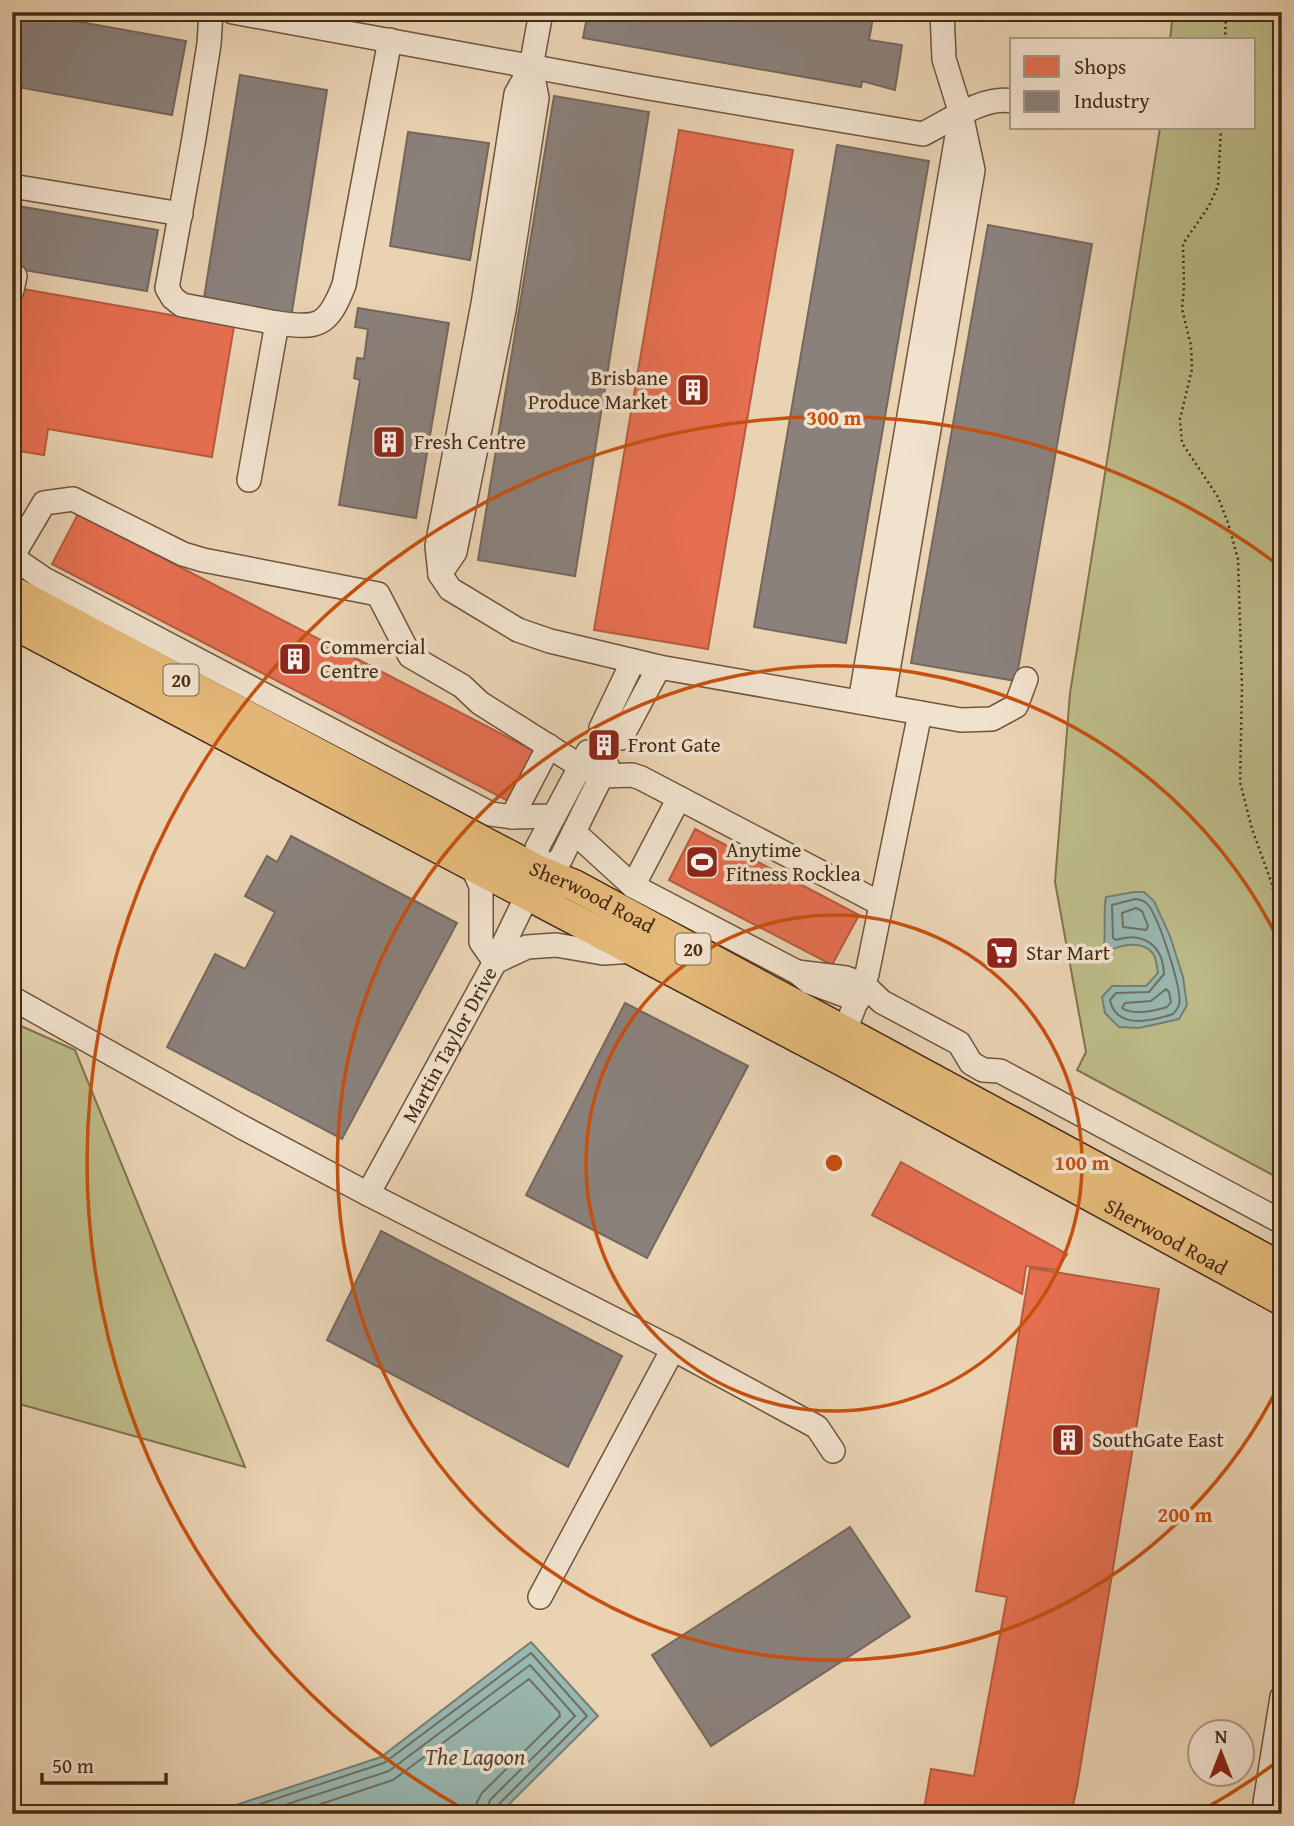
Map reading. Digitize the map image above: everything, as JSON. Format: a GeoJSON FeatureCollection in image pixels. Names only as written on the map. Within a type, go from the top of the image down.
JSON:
{"type":"FeatureCollection","features":[{"type":"Feature","properties":{"kind":"main road","name":"Sherwood Road"},"geometry":{"type":"LineString","coordinates":[[12,591],[423,794],[533,883],[634,951],[845,1062],[1282,1300]]}},
{"type":"Feature","properties":{"kind":"main road","name":"Sherwood Road"},"geometry":{"type":"LineString","coordinates":[[12,623],[471,864],[533,883],[574,885],[1282,1268]]}},
{"type":"Feature","properties":{"kind":"street"},"geometry":{"type":"LineString","coordinates":[[211,12],[209,44],[167,288],[173,298],[182,305],[306,328],[326,319],[335,308],[344,285],[390,40]]}},
{"type":"Feature","properties":{"kind":"street"},"geometry":{"type":"LineString","coordinates":[[233,12],[531,67],[923,134],[961,114],[999,99],[1010,101]]}},
{"type":"Feature","properties":{"kind":"street"},"geometry":{"type":"LineString","coordinates":[[541,12],[531,67],[516,94],[483,304],[437,546],[440,574],[450,589],[518,630],[550,641],[659,667],[961,720],[992,719],[1016,706],[1026,679]]}},
{"type":"Feature","properties":{"kind":"street"},"geometry":{"type":"LineString","coordinates":[[871,704],[973,170],[961,114],[944,59],[942,12]]}},
{"type":"Feature","properties":{"kind":"street"},"geometry":{"type":"LineString","coordinates":[[12,186],[181,214]]}},
{"type":"Feature","properties":{"kind":"street"},"geometry":{"type":"LineString","coordinates":[[249,480],[277,323]]}},
{"type":"Feature","properties":{"kind":"street"},"geometry":{"type":"LineString","coordinates":[[554,816],[512,817],[491,814],[423,794],[44,579],[12,557],[44,503],[73,499],[202,561],[377,594],[410,656],[462,686],[480,703],[549,746],[594,764],[632,775],[884,894]]}},
{"type":"Feature","properties":{"kind":"street"},"geometry":{"type":"LineString","coordinates":[[633,661],[611,733],[659,667]]}},
{"type":"Feature","properties":{"kind":"street"},"geometry":{"type":"LineString","coordinates":[[845,1062],[845,1030],[860,992],[884,894],[920,713]]}},
{"type":"Feature","properties":{"kind":"street"},"geometry":{"type":"LineString","coordinates":[[512,817],[549,746]]}},
{"type":"Feature","properties":{"kind":"street"},"geometry":{"type":"LineString","coordinates":[[533,883],[537,848],[554,816],[594,764]]}},
{"type":"Feature","properties":{"kind":"street"},"geometry":{"type":"LineString","coordinates":[[533,883],[560,860],[574,832],[594,764]]}},
{"type":"Feature","properties":{"kind":"street"},"geometry":{"type":"LineString","coordinates":[[633,886],[679,797]]}},
{"type":"Feature","properties":{"kind":"street"},"geometry":{"type":"LineString","coordinates":[[574,832],[633,886],[797,972],[810,982],[860,992],[882,1002],[959,1043],[971,1063],[983,1070],[1000,1072],[1282,1222]]}},
{"type":"Feature","properties":{"kind":"street"},"geometry":{"type":"LineString","coordinates":[[471,864],[481,886],[481,942],[495,962],[527,947],[556,945],[603,953],[634,951]]}},
{"type":"Feature","properties":{"kind":"street","name":"Martin Taylor Drive"},"geometry":{"type":"LineString","coordinates":[[368,1194],[495,962],[533,883]]}},
{"type":"Feature","properties":{"kind":"street"},"geometry":{"type":"LineString","coordinates":[[12,998],[240,1126],[673,1349],[817,1427],[833,1451]]}},
{"type":"Feature","properties":{"kind":"street"},"geometry":{"type":"LineString","coordinates":[[971,1063],[969,1087],[973,1100]]}},
{"type":"Feature","properties":{"kind":"street"},"geometry":{"type":"LineString","coordinates":[[540,1597],[673,1349]]}},
{"type":"Feature","properties":{"kind":"street"},"geometry":{"type":"LineString","coordinates":[[1268,1814],[1265,1803],[1282,1697]]}},
{"type":"Feature","properties":{"kind":"path"},"geometry":{"type":"LineString","coordinates":[[1225,38],[1226,12]]}},
{"type":"Feature","properties":{"kind":"path"},"geometry":{"type":"LineString","coordinates":[[1221,130],[1218,186],[1209,206],[1182,244],[1182,309],[1191,346],[1192,369],[1180,419],[1182,443],[1218,497],[1238,559],[1242,687],[1240,782],[1252,830],[1272,884],[1282,936]]}},
{"type":"Feature","properties":{"kind":"shaded area"},"geometry":{"type":"Polygon","coordinates":[[[1173,12],[1282,12],[1282,1180],[1077,1070],[1086,1052],[1055,882],[1070,693],[1160,130],[1256,130],[1256,38],[1170,38],[1173,12]]]}},
{"type":"Feature","properties":{"kind":"shaded area"},"geometry":{"type":"Polygon","coordinates":[[[12,1022],[75,1050],[245,1467],[12,1402],[12,1022]]]}},
{"type":"Feature","properties":{"kind":"water"},"geometry":{"type":"Polygon","coordinates":[[[1144,892],[1154,901],[1170,936],[1183,977],[1187,1005],[1179,1019],[1139,1028],[1119,1027],[1105,1013],[1102,997],[1112,986],[1146,986],[1158,973],[1154,955],[1145,947],[1127,945],[1110,950],[1104,946],[1106,897],[1144,892]]]}},
{"type":"Feature","properties":{"kind":"water","name":"The Lagoon"},"geometry":{"type":"Polygon","coordinates":[[[531,1642],[598,1716],[499,1814],[209,1814],[381,1757],[531,1642]]]}},
{"type":"Feature","properties":{"kind":"building: Shops","name":"Brisbane Produce Market"},"geometry":{"type":"Polygon","coordinates":[[[679,130],[793,150],[708,649],[594,630],[679,130]]]}},
{"type":"Feature","properties":{"kind":"building: Shops"},"geometry":{"type":"Polygon","coordinates":[[[23,289],[234,326],[212,457],[48,429],[44,455],[12,450],[12,350],[23,289]]]}},
{"type":"Feature","properties":{"kind":"building: Shops","name":"Commercial Centre"},"geometry":{"type":"Polygon","coordinates":[[[78,514],[538,753],[512,803],[52,564],[78,514]]]}},
{"type":"Feature","properties":{"kind":"building: Shops"},"geometry":{"type":"Polygon","coordinates":[[[695,829],[859,915],[832,965],[669,880],[695,829]]]}},
{"type":"Feature","properties":{"kind":"building: Shops"},"geometry":{"type":"Polygon","coordinates":[[[901,1162],[1067,1254],[1057,1270],[1026,1266],[1022,1294],[872,1215],[901,1162]]]}},
{"type":"Feature","properties":{"kind":"building: Shops","name":"SouthGate East"},"geometry":{"type":"Polygon","coordinates":[[[1030,1268],[1159,1289],[1077,1787],[1071,1814],[923,1814],[931,1769],[974,1776],[1007,1597],[976,1591],[1030,1268]]]}},
{"type":"Feature","properties":{"kind":"building: Industry"},"geometry":{"type":"Polygon","coordinates":[[[12,12],[25,12],[186,41],[172,115],[12,86],[12,12]]]}},
{"type":"Feature","properties":{"kind":"building: Industry"},"geometry":{"type":"Polygon","coordinates":[[[452,12],[502,12],[501,21],[452,12]]]}},
{"type":"Feature","properties":{"kind":"building: Industry"},"geometry":{"type":"Polygon","coordinates":[[[588,12],[874,12],[869,40],[902,45],[895,90],[862,81],[861,87],[583,38],[588,12]]]}},
{"type":"Feature","properties":{"kind":"building: Industry"},"geometry":{"type":"Polygon","coordinates":[[[240,75],[327,90],[291,318],[203,304],[240,75]]]}},
{"type":"Feature","properties":{"kind":"building: Industry"},"geometry":{"type":"Polygon","coordinates":[[[554,96],[649,112],[575,576],[478,560],[554,96]]]}},
{"type":"Feature","properties":{"kind":"building: Industry"},"geometry":{"type":"Polygon","coordinates":[[[408,132],[489,143],[470,260],[390,246],[408,132]]]}},
{"type":"Feature","properties":{"kind":"building: Industry"},"geometry":{"type":"Polygon","coordinates":[[[837,145],[929,161],[846,643],[754,627],[837,145]]]}},
{"type":"Feature","properties":{"kind":"building: Industry"},"geometry":{"type":"Polygon","coordinates":[[[12,205],[158,230],[147,291],[12,268],[12,205]]]}},
{"type":"Feature","properties":{"kind":"building: Industry"},"geometry":{"type":"Polygon","coordinates":[[[988,225],[1092,244],[1016,681],[911,663],[988,225]]]}},
{"type":"Feature","properties":{"kind":"building: Industry","name":"Fresh Centre"},"geometry":{"type":"Polygon","coordinates":[[[358,308],[449,323],[416,518],[339,505],[360,380],[354,378],[357,358],[364,359],[368,329],[355,327],[358,308]]]}},
{"type":"Feature","properties":{"kind":"building: Industry","name":"Front Gate"},"geometry":{"type":"Polygon","coordinates":[[[597,726],[624,740],[611,764],[584,750],[597,726]]]}},
{"type":"Feature","properties":{"kind":"building: Industry"},"geometry":{"type":"Polygon","coordinates":[[[291,836],[457,923],[342,1139],[167,1047],[215,954],[245,969],[275,912],[245,896],[267,856],[277,862],[291,836]]]}},
{"type":"Feature","properties":{"kind":"building: Industry"},"geometry":{"type":"Polygon","coordinates":[[[625,1003],[748,1066],[647,1258],[526,1195],[625,1003]]]}},
{"type":"Feature","properties":{"kind":"building: Industry"},"geometry":{"type":"Polygon","coordinates":[[[381,1231],[622,1356],[568,1467],[327,1340],[381,1231]]]}},
{"type":"Feature","properties":{"kind":"building: Industry"},"geometry":{"type":"Polygon","coordinates":[[[850,1527],[910,1617],[711,1746],[652,1655],[850,1527]]]}},
{"type":"Feature","properties":{"kind":"place","name":"Brisbane Produce Market"},"geometry":{"type":"Point","coordinates":[693,390]}},
{"type":"Feature","properties":{"kind":"place","name":"Fresh Centre"},"geometry":{"type":"Point","coordinates":[389,442]}},
{"type":"Feature","properties":{"kind":"place","name":"Commercial Centre"},"geometry":{"type":"Point","coordinates":[295,659]}},
{"type":"Feature","properties":{"kind":"place","name":"Front Gate"},"geometry":{"type":"Point","coordinates":[604,745]}},
{"type":"Feature","properties":{"kind":"place","name":"Anytime Fitness Rocklea"},"geometry":{"type":"Point","coordinates":[702,862]}},
{"type":"Feature","properties":{"kind":"place","name":"Star Mart"},"geometry":{"type":"Point","coordinates":[1002,953]}},
{"type":"Feature","properties":{"kind":"place","name":"SouthGate East"},"geometry":{"type":"Point","coordinates":[1068,1440]}}]}
